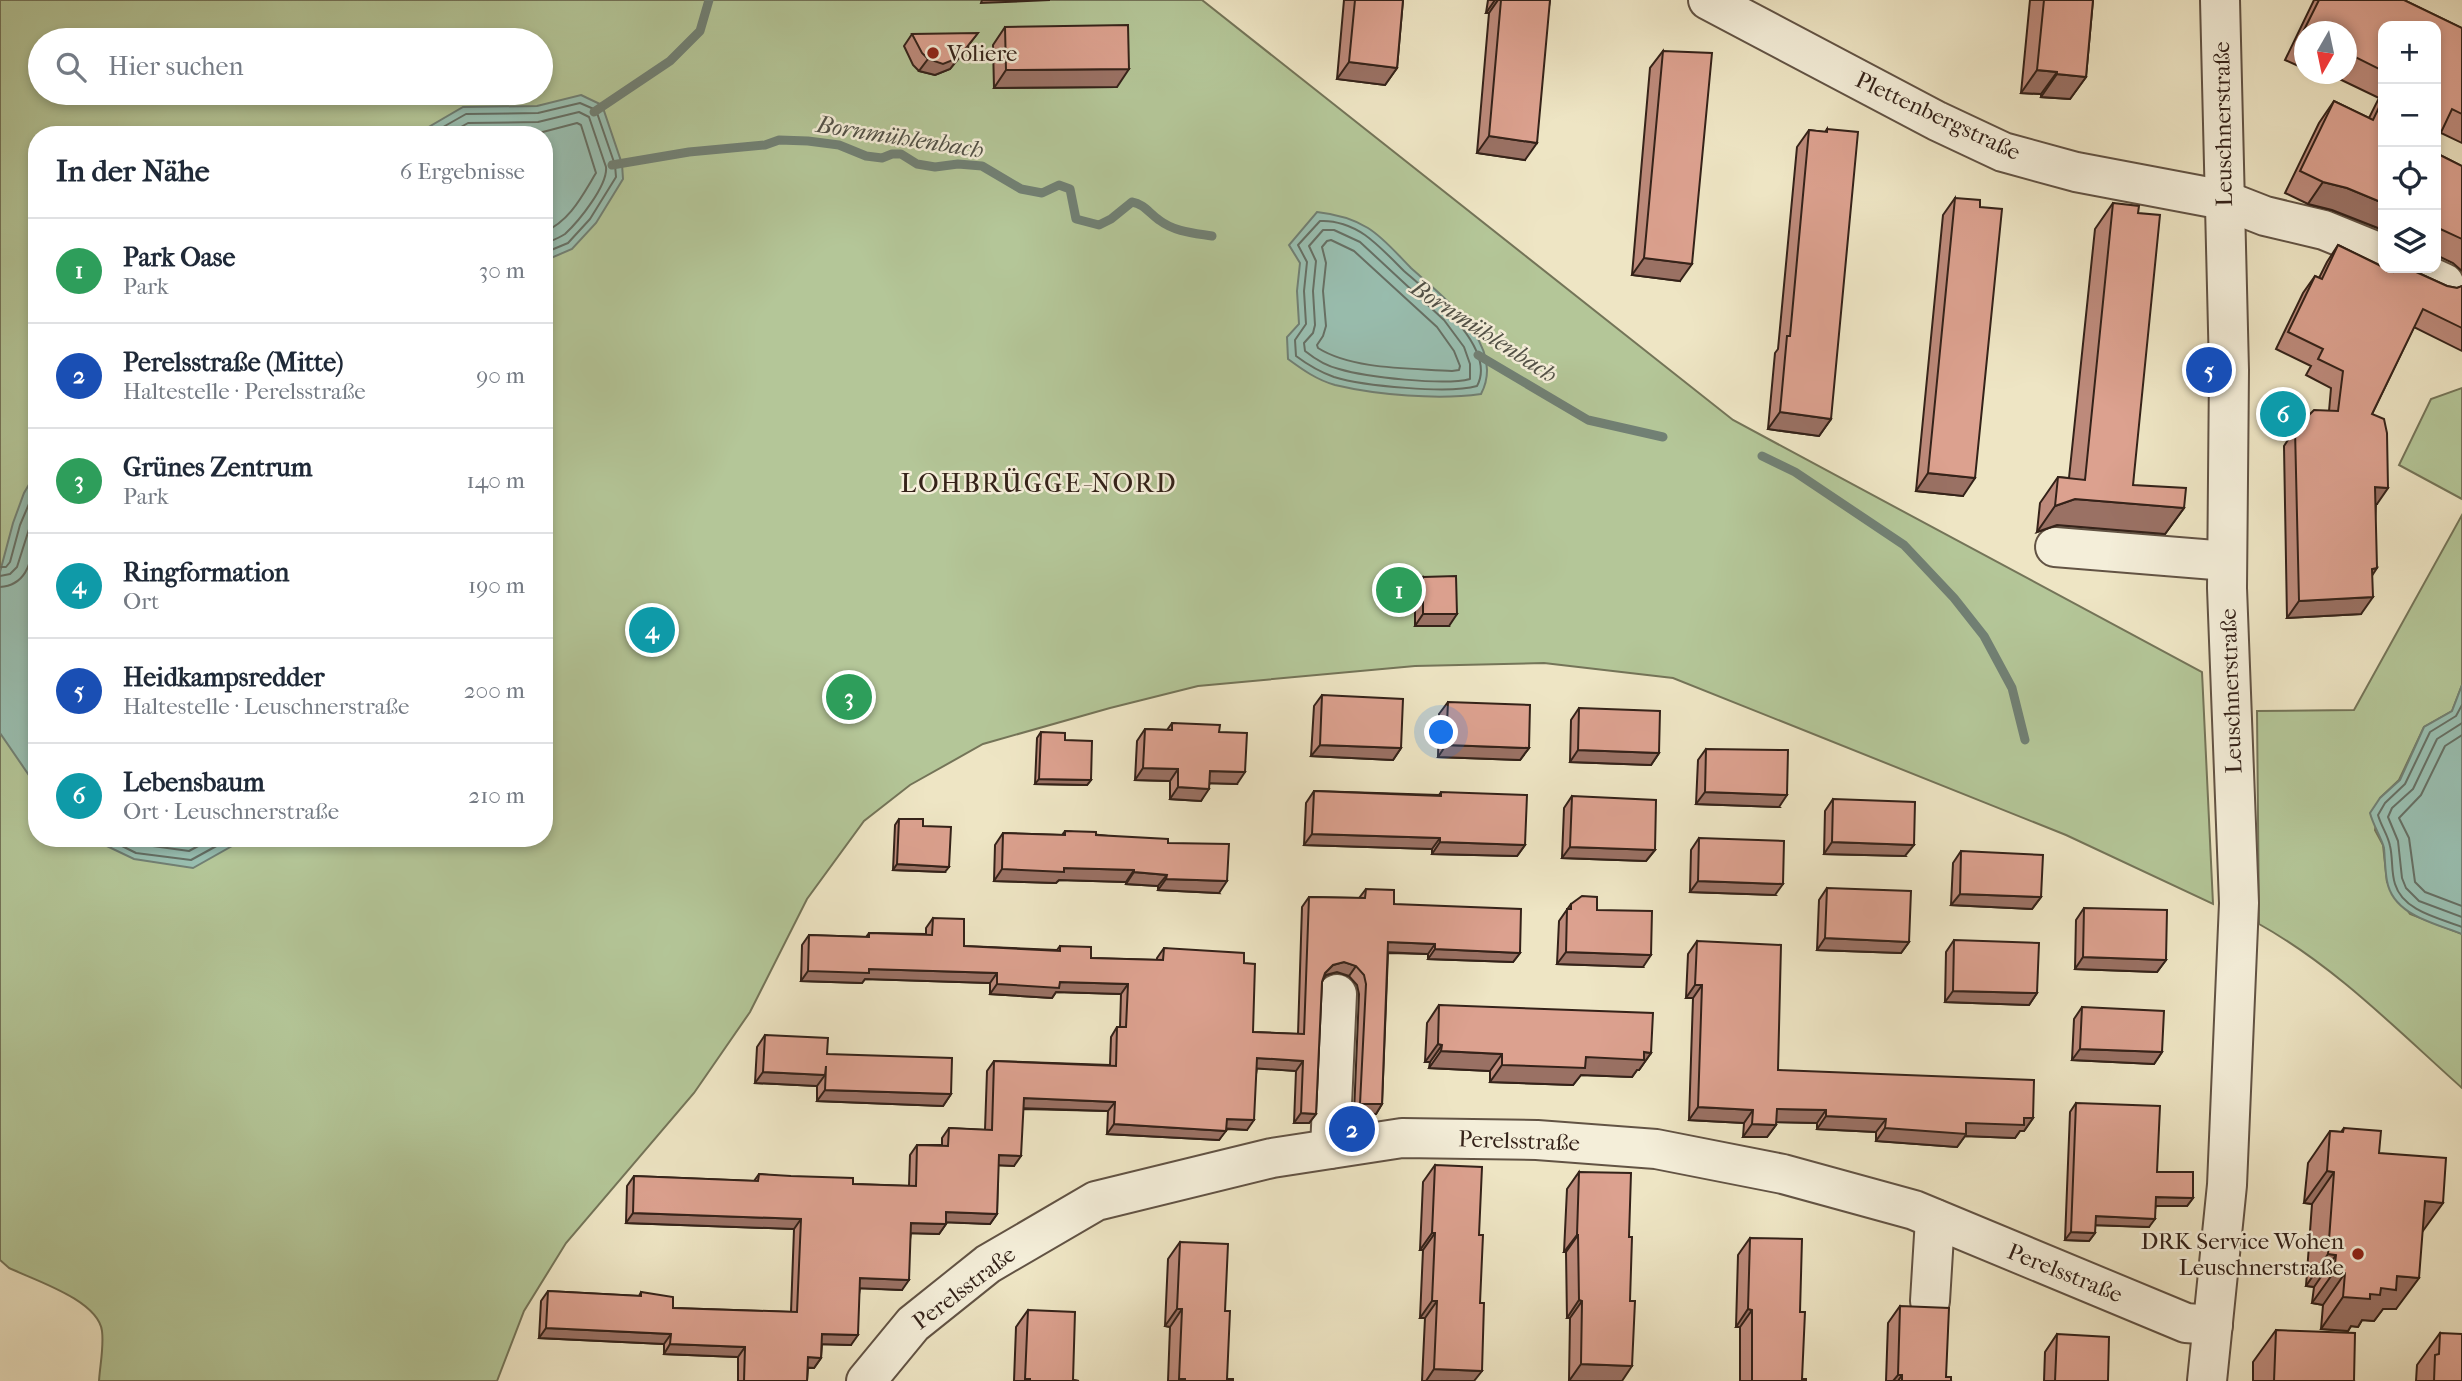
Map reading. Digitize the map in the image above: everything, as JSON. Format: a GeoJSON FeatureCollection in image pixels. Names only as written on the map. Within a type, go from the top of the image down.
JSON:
{"type":"FeatureCollection","features":[{"type":"Feature","properties":{"kind":"street","name":"Plettenbergstraße"},"geometry":{"type":"LineString","coordinates":[[1708,0],[1937,121],[2003,152],[2076,172],[2224,200],[2265,216],[2325,230],[2378,252]]}},
{"type":"Feature","properties":{"kind":"street","name":"Leuschnerstraße"},"geometry":{"type":"LineString","coordinates":[[2207,1381],[2227,1185],[2239,903],[2227,561],[2229,370],[2220,0]]}},
{"type":"Feature","properties":{"kind":"street"},"geometry":{"type":"LineString","coordinates":[[2055,547],[2227,561]]}},
{"type":"Feature","properties":{"kind":"street"},"geometry":{"type":"LineString","coordinates":[[1330,1149],[1337,994]]}},
{"type":"Feature","properties":{"kind":"street","name":"Perelsstraße"},"geometry":{"type":"LineString","coordinates":[[866,1381],[913,1324],[988,1264],[1096,1201],[1272,1158],[1402,1138],[1536,1140],[1656,1149],[1783,1174],[1914,1210],[2186,1323],[2213,1325]]}},
{"type":"Feature","properties":{"kind":"street"},"geometry":{"type":"LineString","coordinates":[[1930,1301],[1935,1219]]}},
{"type":"Feature","properties":{"kind":"shaded area"},"geometry":{"type":"Polygon","coordinates":[[[0,0],[1202,0],[1733,420],[2202,672],[2213,904],[2066,835],[1673,678],[1544,663],[1415,666],[1198,686],[1110,708],[983,744],[910,785],[864,821],[807,899],[750,1012],[694,1093],[566,1243],[524,1311],[497,1381],[99,1381],[102,1331],[98,1320],[89,1310],[63,1292],[9,1268],[0,1260],[0,0]]]}},
{"type":"Feature","properties":{"kind":"shaded area"},"geometry":{"type":"Polygon","coordinates":[[[2462,388],[2462,499],[2399,465],[2431,399],[2462,388]]]}},
{"type":"Feature","properties":{"kind":"shaded area"},"geometry":{"type":"Polygon","coordinates":[[[2462,515],[2462,685],[2452,711],[2424,727],[2399,780],[2380,798],[2375,830],[2383,845],[2387,882],[2410,914],[2462,934],[2462,1088],[2340,979],[2259,924],[2257,711],[2354,710],[2462,515]]]}},
{"type":"Feature","properties":{"kind":"water"},"geometry":{"type":"Polygon","coordinates":[[[581,95],[602,105],[622,164],[623,179],[596,223],[572,249],[553,257],[553,126],[430,126],[463,107],[537,106],[553,105],[553,102],[581,95]]]}},
{"type":"Feature","properties":{"kind":"water"},"geometry":{"type":"Polygon","coordinates":[[[1317,212],[1350,219],[1374,232],[1454,308],[1479,340],[1486,358],[1487,376],[1481,394],[1427,396],[1352,389],[1322,380],[1288,359],[1287,337],[1299,324],[1297,291],[1300,263],[1289,245],[1317,212]]]}},
{"type":"Feature","properties":{"kind":"water"},"geometry":{"type":"Polygon","coordinates":[[[28,486],[28,774],[0,733],[0,572],[28,486]]]}},
{"type":"Feature","properties":{"kind":"water"},"geometry":{"type":"Polygon","coordinates":[[[2462,685],[2462,934],[2416,916],[2397,902],[2387,881],[2384,848],[2370,813],[2380,798],[2400,780],[2424,727],[2452,711],[2462,685]]]}},
{"type":"Feature","properties":{"kind":"water"},"geometry":{"type":"Polygon","coordinates":[[[109,847],[230,847],[193,868],[134,859],[109,847]]]}},
{"type":"Feature","properties":{"kind":"building"},"geometry":{"type":"Polygon","coordinates":[[[1355,0],[1403,0],[1397,68],[1349,62],[1355,0]]]}},
{"type":"Feature","properties":{"kind":"building"},"geometry":{"type":"Polygon","coordinates":[[[1501,0],[1550,0],[1537,143],[1489,136],[1501,0]]]}},
{"type":"Feature","properties":{"kind":"building"},"geometry":{"type":"Polygon","coordinates":[[[2044,0],[2093,0],[2086,77],[2037,70],[2044,0]]]}},
{"type":"Feature","properties":{"kind":"building"},"geometry":{"type":"Polygon","coordinates":[[[2319,0],[2404,0],[2462,28],[2462,114],[2452,109],[2441,132],[2441,21],[2378,21],[2378,68],[2357,58],[2357,21],[2308,21],[2319,0]]]}},
{"type":"Feature","properties":{"kind":"building"},"geometry":{"type":"Polygon","coordinates":[[[1128,25],[1129,69],[1006,70],[1005,27],[1128,25]]]}},
{"type":"Feature","properties":{"kind":"building"},"geometry":{"type":"Polygon","coordinates":[[[978,33],[958,58],[943,64],[928,59],[912,34],[978,33]]]}},
{"type":"Feature","properties":{"kind":"building"},"geometry":{"type":"Polygon","coordinates":[[[1663,51],[1712,53],[1692,264],[1644,258],[1663,51]]]}},
{"type":"Feature","properties":{"kind":"building"},"geometry":{"type":"Polygon","coordinates":[[[2334,101],[2373,120],[2378,110],[2378,201],[2300,171],[2334,101]]]}},
{"type":"Feature","properties":{"kind":"building"},"geometry":{"type":"Polygon","coordinates":[[[1827,129],[1858,132],[1831,419],[1780,412],[1787,336],[1790,336],[1809,130],[1827,132],[1827,129]]]}},
{"type":"Feature","properties":{"kind":"building"},"geometry":{"type":"Polygon","coordinates":[[[2441,156],[2462,166],[2462,239],[2441,229],[2441,156]]]}},
{"type":"Feature","properties":{"kind":"building"},"geometry":{"type":"Polygon","coordinates":[[[1955,198],[1980,200],[1980,207],[2002,209],[1975,478],[1928,473],[1955,198]]]}},
{"type":"Feature","properties":{"kind":"building"},"geometry":{"type":"Polygon","coordinates":[[[2113,203],[2139,206],[2138,213],[2160,215],[2133,485],[2186,488],[2184,508],[2075,499],[2055,506],[2058,477],[2085,480],[2113,203]]]}},
{"type":"Feature","properties":{"kind":"building"},"geometry":{"type":"Polygon","coordinates":[[[2338,245],[2378,265],[2378,273],[2418,273],[2447,286],[2462,286],[2462,328],[2423,309],[2372,414],[2384,419],[2387,433],[2388,488],[2375,487],[2377,568],[2372,569],[2373,597],[2299,601],[2295,429],[2314,410],[2338,411],[2343,371],[2318,359],[2323,349],[2288,332],[2315,276],[2322,279],[2338,245]]]}},
{"type":"Feature","properties":{"kind":"building"},"geometry":{"type":"Polygon","coordinates":[[[1456,576],[1457,614],[1423,614],[1423,577],[1456,576]]]}},
{"type":"Feature","properties":{"kind":"building"},"geometry":{"type":"Polygon","coordinates":[[[1322,695],[1403,699],[1401,748],[1320,745],[1322,695]]]}},
{"type":"Feature","properties":{"kind":"building"},"geometry":{"type":"Polygon","coordinates":[[[1448,702],[1530,705],[1529,748],[1446,745],[1448,702]]]}},
{"type":"Feature","properties":{"kind":"building"},"geometry":{"type":"Polygon","coordinates":[[[1579,708],[1660,711],[1659,753],[1578,750],[1579,708]]]}},
{"type":"Feature","properties":{"kind":"building"},"geometry":{"type":"Polygon","coordinates":[[[1172,723],[1220,725],[1219,732],[1247,733],[1245,772],[1210,771],[1209,789],[1178,787],[1178,769],[1143,768],[1145,729],[1172,730],[1172,723]]]}},
{"type":"Feature","properties":{"kind":"building"},"geometry":{"type":"Polygon","coordinates":[[[1041,732],[1065,733],[1065,740],[1092,741],[1091,780],[1039,779],[1041,732]]]}},
{"type":"Feature","properties":{"kind":"building"},"geometry":{"type":"Polygon","coordinates":[[[1706,749],[1788,750],[1787,795],[1705,792],[1706,749]]]}},
{"type":"Feature","properties":{"kind":"building"},"geometry":{"type":"Polygon","coordinates":[[[1314,791],[1441,796],[1441,792],[1527,795],[1525,845],[1440,842],[1440,838],[1312,834],[1314,791]]]}},
{"type":"Feature","properties":{"kind":"building"},"geometry":{"type":"Polygon","coordinates":[[[1572,796],[1656,800],[1655,850],[1570,847],[1572,796]]]}},
{"type":"Feature","properties":{"kind":"building"},"geometry":{"type":"Polygon","coordinates":[[[1833,799],[1915,802],[1914,845],[1832,842],[1833,799]]]}},
{"type":"Feature","properties":{"kind":"building"},"geometry":{"type":"Polygon","coordinates":[[[899,819],[923,819],[923,826],[951,827],[949,867],[897,864],[899,819]]]}},
{"type":"Feature","properties":{"kind":"building"},"geometry":{"type":"Polygon","coordinates":[[[1065,831],[1168,839],[1168,843],[1229,844],[1227,881],[1166,879],[1167,875],[1134,870],[1064,868],[1064,872],[1002,869],[1003,833],[1065,835],[1065,831]]]}},
{"type":"Feature","properties":{"kind":"building"},"geometry":{"type":"Polygon","coordinates":[[[1699,838],[1784,841],[1783,884],[1698,881],[1699,838]]]}},
{"type":"Feature","properties":{"kind":"building"},"geometry":{"type":"Polygon","coordinates":[[[1961,851],[2043,855],[2041,897],[1960,894],[1961,851]]]}},
{"type":"Feature","properties":{"kind":"building"},"geometry":{"type":"Polygon","coordinates":[[[1827,888],[1911,891],[1909,942],[1825,938],[1827,888]]]}},
{"type":"Feature","properties":{"kind":"building"},"geometry":{"type":"Polygon","coordinates":[[[1366,889],[1394,890],[1394,904],[1521,909],[1520,953],[1435,949],[1435,944],[1388,942],[1382,1104],[1360,1104],[1366,984],[1364,975],[1356,966],[1344,962],[1333,965],[1325,973],[1322,982],[1316,1114],[1301,1113],[1303,1061],[1257,1058],[1254,1120],[1227,1119],[1226,1131],[1114,1124],[1115,1102],[1024,1098],[1021,1156],[999,1155],[997,1214],[946,1212],[946,1224],[911,1223],[909,1280],[860,1278],[858,1335],[822,1334],[821,1358],[808,1357],[807,1381],[744,1381],[745,1347],[670,1344],[671,1334],[546,1328],[548,1291],[641,1296],[641,1292],[673,1297],[673,1308],[797,1312],[801,1219],[633,1213],[634,1176],[758,1181],[759,1174],[853,1178],[853,1184],[916,1186],[917,1145],[948,1146],[949,1128],[992,1130],[994,1061],[1116,1066],[1117,1027],[1126,1027],[1128,984],[1060,982],[1059,988],[997,984],[997,973],[869,969],[869,973],[808,971],[809,935],[932,935],[933,918],[964,919],[964,946],[1060,951],[1060,946],[1091,947],[1091,958],[1163,960],[1164,948],[1244,953],[1244,963],[1255,964],[1253,1032],[1304,1034],[1309,897],[1365,898],[1366,889]]]}},
{"type":"Feature","properties":{"kind":"building"},"geometry":{"type":"Polygon","coordinates":[[[1582,896],[1597,897],[1597,910],[1652,911],[1651,955],[1566,952],[1567,909],[1571,909],[1571,904],[1582,896]]]}},
{"type":"Feature","properties":{"kind":"building"},"geometry":{"type":"Polygon","coordinates":[[[2084,908],[2167,910],[2166,960],[2083,957],[2084,908]]]}},
{"type":"Feature","properties":{"kind":"building"},"geometry":{"type":"Polygon","coordinates":[[[1954,940],[2039,943],[2037,993],[1953,991],[1954,940]]]}},
{"type":"Feature","properties":{"kind":"building"},"geometry":{"type":"Polygon","coordinates":[[[1697,941],[1781,945],[1778,1070],[2034,1080],[2033,1118],[2024,1118],[2024,1125],[1966,1123],[1966,1134],[1885,1128],[1886,1119],[1826,1116],[1826,1110],[1777,1109],[1776,1125],[1752,1124],[1753,1110],[1698,1107],[1702,985],[1695,985],[1697,941]]]}},
{"type":"Feature","properties":{"kind":"building"},"geometry":{"type":"Polygon","coordinates":[[[1439,1005],[1653,1013],[1651,1053],[1644,1052],[1644,1060],[1586,1057],[1585,1068],[1502,1065],[1502,1054],[1441,1051],[1442,1045],[1438,1044],[1439,1005]]]}},
{"type":"Feature","properties":{"kind":"building"},"geometry":{"type":"Polygon","coordinates":[[[2082,1007],[2164,1011],[2162,1052],[2080,1049],[2082,1007]]]}},
{"type":"Feature","properties":{"kind":"building"},"geometry":{"type":"Polygon","coordinates":[[[765,1035],[828,1038],[827,1054],[952,1058],[951,1094],[825,1090],[826,1066],[825,1075],[763,1072],[765,1035]]]}},
{"type":"Feature","properties":{"kind":"building"},"geometry":{"type":"Polygon","coordinates":[[[2076,1103],[2160,1106],[2157,1172],[2193,1172],[2193,1198],[2156,1197],[2155,1219],[2096,1216],[2095,1233],[2071,1232],[2076,1103]]]}},
{"type":"Feature","properties":{"kind":"building","name":"DRK Service Wohen Leuschnerstraße"},"geometry":{"type":"Polygon","coordinates":[[[2344,1128],[2381,1131],[2379,1153],[2446,1158],[2443,1203],[2425,1201],[2419,1278],[2397,1276],[2396,1290],[2381,1288],[2380,1295],[2370,1294],[2370,1299],[2343,1297],[2345,1273],[2334,1272],[2336,1255],[2328,1254],[2334,1172],[2327,1171],[2330,1131],[2343,1132],[2344,1128]]]}},
{"type":"Feature","properties":{"kind":"building"},"geometry":{"type":"Polygon","coordinates":[[[1435,1165],[1482,1167],[1479,1235],[1483,1235],[1480,1303],[1484,1303],[1482,1371],[1434,1369],[1437,1301],[1432,1301],[1435,1233],[1432,1233],[1435,1165]]]}},
{"type":"Feature","properties":{"kind":"building"},"geometry":{"type":"Polygon","coordinates":[[[1579,1172],[1631,1173],[1630,1301],[1635,1301],[1632,1366],[1581,1364],[1582,1301],[1579,1300],[1577,1235],[1579,1172]]]}},
{"type":"Feature","properties":{"kind":"building"},"geometry":{"type":"Polygon","coordinates":[[[1750,1238],[1802,1239],[1800,1312],[1805,1312],[1802,1379],[1806,1381],[1752,1381],[1752,1310],[1748,1309],[1750,1238]]]}},
{"type":"Feature","properties":{"kind":"building"},"geometry":{"type":"Polygon","coordinates":[[[1180,1242],[1228,1244],[1225,1311],[1230,1311],[1227,1379],[1233,1381],[1179,1379],[1182,1309],[1177,1309],[1180,1242]]]}},
{"type":"Feature","properties":{"kind":"building"},"geometry":{"type":"Polygon","coordinates":[[[1900,1306],[1949,1308],[1946,1377],[1951,1377],[1951,1381],[1902,1381],[1902,1375],[1898,1375],[1900,1306]]]}},
{"type":"Feature","properties":{"kind":"building"},"geometry":{"type":"Polygon","coordinates":[[[1028,1310],[1075,1312],[1073,1380],[1078,1381],[1025,1379],[1028,1310]]]}},
{"type":"Feature","properties":{"kind":"building"},"geometry":{"type":"Polygon","coordinates":[[[2276,1330],[2355,1333],[2354,1381],[2274,1381],[2276,1330]]]}},
{"type":"Feature","properties":{"kind":"building"},"geometry":{"type":"Polygon","coordinates":[[[2440,1333],[2462,1334],[2462,1381],[2434,1381],[2435,1355],[2439,1354],[2440,1333]]]}},
{"type":"Feature","properties":{"kind":"building"},"geometry":{"type":"Polygon","coordinates":[[[2057,1334],[2109,1337],[2108,1381],[2055,1381],[2057,1334]]]}},
{"type":"Feature","properties":{"kind":"waterway","name":"Bornmühlenbach"},"geometry":{"type":"LineString","coordinates":[[594,112],[670,61],[700,31],[709,0]]}},
{"type":"Feature","properties":{"kind":"waterway","name":"Bornmühlenbach"},"geometry":{"type":"LineString","coordinates":[[612,165],[689,152],[765,145],[779,140],[808,141],[839,145],[866,156],[882,158],[901,154],[917,164],[935,167],[958,164],[982,166],[1021,189],[1042,193],[1059,185],[1070,189],[1076,219],[1099,225],[1132,202],[1171,227],[1212,236]]}},
{"type":"Feature","properties":{"kind":"waterway","name":"Bornmühlenbach"},"geometry":{"type":"LineString","coordinates":[[1478,355],[1588,420],[1663,437]]}},
{"type":"Feature","properties":{"kind":"waterway","name":"Bornmühlenbach"},"geometry":{"type":"LineString","coordinates":[[1762,456],[1795,472],[1904,545],[1954,598],[1984,636],[2012,688],[2025,740]]}},
{"type":"Feature","properties":{"kind":"place","name":"Voliere"},"geometry":{"type":"Point","coordinates":[933,53]}},
{"type":"Feature","properties":{"kind":"place","name":"Heidkampsredder"},"geometry":{"type":"Point","coordinates":[2209,370]}},
{"type":"Feature","properties":{"kind":"place","name":"Lebensbaum"},"geometry":{"type":"Point","coordinates":[2283,414]}},
{"type":"Feature","properties":{"kind":"place","name":"Park Oase"},"geometry":{"type":"Point","coordinates":[1399,590]}},
{"type":"Feature","properties":{"kind":"place","name":"Ringformation"},"geometry":{"type":"Point","coordinates":[652,630]}},
{"type":"Feature","properties":{"kind":"place","name":"Grünes Zentrum"},"geometry":{"type":"Point","coordinates":[849,697]}},
{"type":"Feature","properties":{"kind":"place","name":"Perelsstraße (Mitte)"},"geometry":{"type":"Point","coordinates":[1352,1129]}},
{"type":"Feature","properties":{"kind":"place","name":"DRK Service Wohen Leuschnerstraße"},"geometry":{"type":"Point","coordinates":[2358,1254]}},
{"type":"Feature","properties":{"kind":"district","name":"LOHBRÜGGE-NORD"},"geometry":{"type":"Point","coordinates":[1039,483]}}]}
